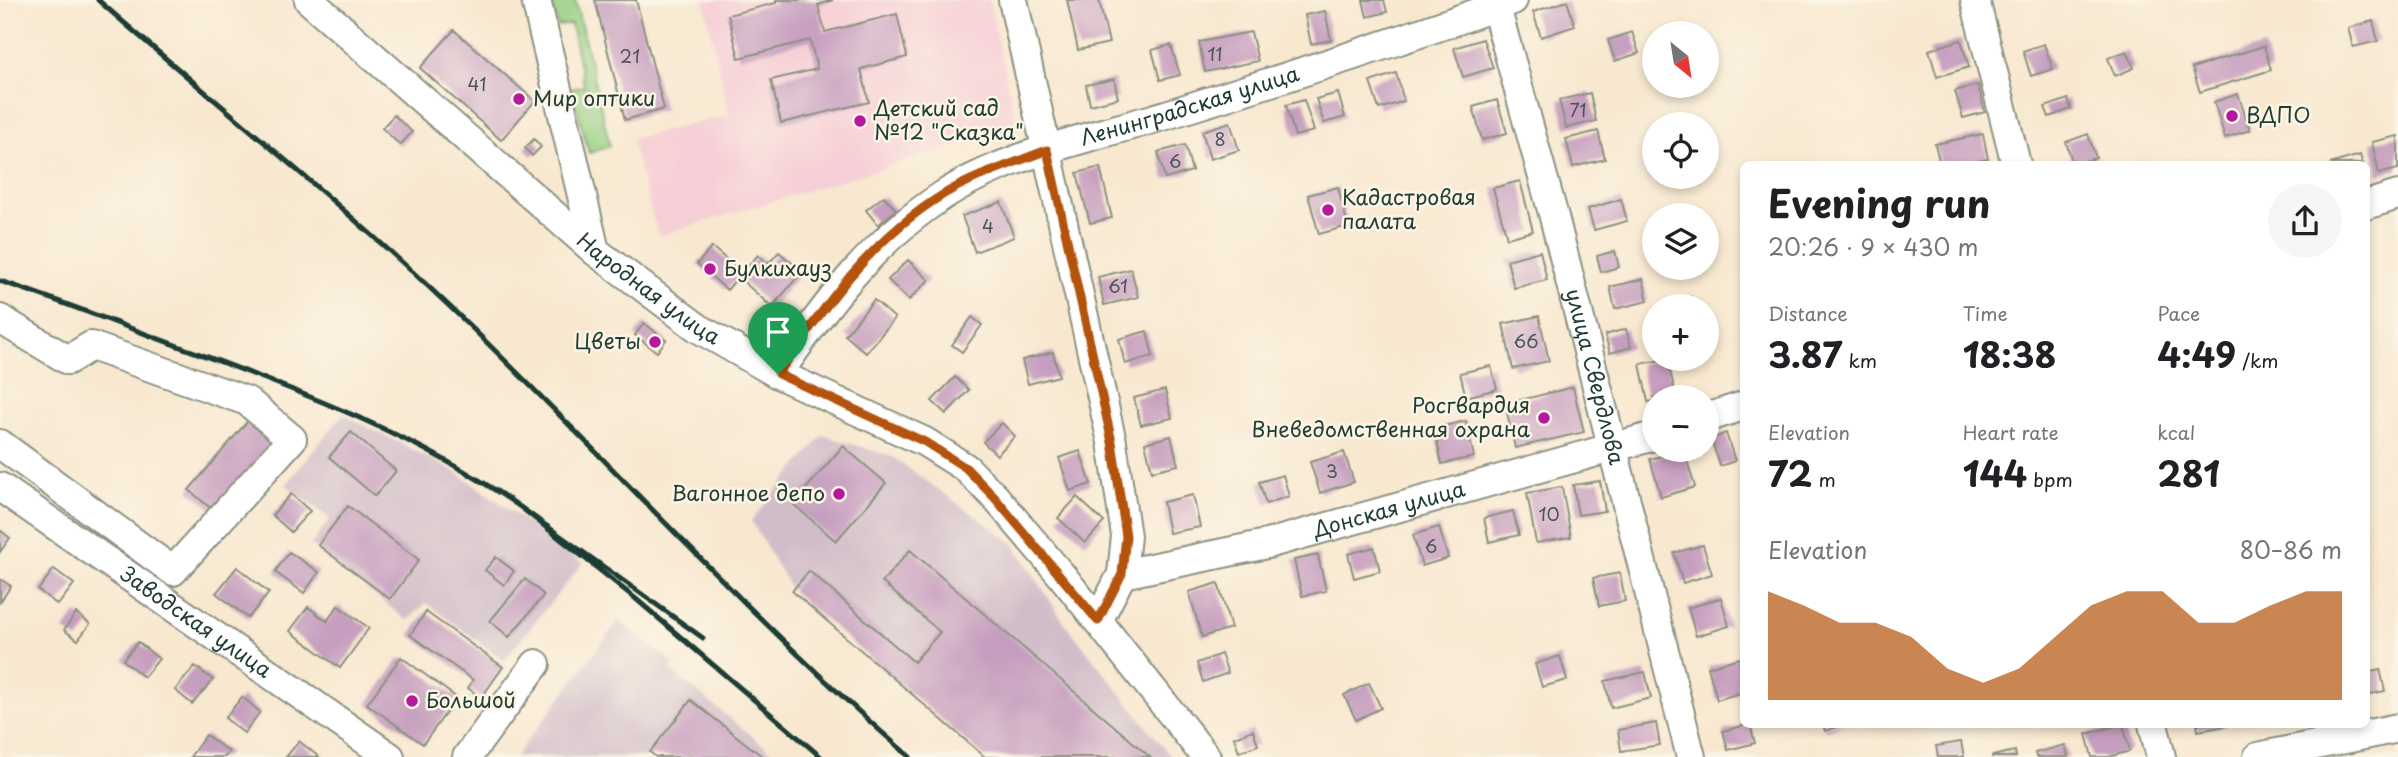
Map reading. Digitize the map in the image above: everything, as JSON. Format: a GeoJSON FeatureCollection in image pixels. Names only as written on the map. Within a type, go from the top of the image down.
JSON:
{"type":"FeatureCollection","features":[{"type":"Feature","properties":{"kind":"street","name":"Народная улица"},"geometry":{"type":"LineString","coordinates":[[309,0],[594,251],[698,328],[778,374],[925,442],[966,468],[995,498],[1098,621],[1206,757]]}},
{"type":"Feature","properties":{"kind":"street"},"geometry":{"type":"LineString","coordinates":[[536,0],[594,251]]}},
{"type":"Feature","properties":{"kind":"street"},"geometry":{"type":"LineString","coordinates":[[1013,0],[1112,442],[1126,536],[1122,574],[1098,621]]}},
{"type":"Feature","properties":{"kind":"street"},"geometry":{"type":"LineString","coordinates":[[1975,0],[2015,161]]}},
{"type":"Feature","properties":{"kind":"street","name":"Ленинградская улица"},"geometry":{"type":"LineString","coordinates":[[778,374],[838,290],[886,238],[944,194],[1047,150],[1501,2]]}},
{"type":"Feature","properties":{"kind":"street","name":"улица Свердлова"},"geometry":{"type":"LineString","coordinates":[[1501,2],[1691,757]]}},
{"type":"Feature","properties":{"kind":"street"},"geometry":{"type":"LineString","coordinates":[[2370,204],[2398,195]]}},
{"type":"Feature","properties":{"kind":"street"},"geometry":{"type":"LineString","coordinates":[[0,319],[68,360],[91,346],[247,401],[292,439],[173,571],[0,444]]}},
{"type":"Feature","properties":{"kind":"street"},"geometry":{"type":"LineString","coordinates":[[1719,414],[1740,407]]}},
{"type":"Feature","properties":{"kind":"street","name":"Донская улица"},"geometry":{"type":"LineString","coordinates":[[1122,574],[1267,544],[1642,440]]}},
{"type":"Feature","properties":{"kind":"street","name":"Заводская улица"},"geometry":{"type":"LineString","coordinates":[[0,487],[390,757]]}},
{"type":"Feature","properties":{"kind":"street"},"geometry":{"type":"LineString","coordinates":[[467,757],[536,664]]}},
{"type":"Feature","properties":{"kind":"street"},"geometry":{"type":"LineString","coordinates":[[2154,728],[2161,757]]}},
{"type":"Feature","properties":{"kind":"street"},"geometry":{"type":"LineString","coordinates":[[2258,757],[2398,728]]}},
{"type":"Feature","properties":{"kind":"shaded area","name":"Детский сад №12 \"Сказка\""},"geometry":{"type":"Polygon","coordinates":[[[704,0],[989,0],[1017,127],[658,236],[631,139],[729,115],[704,0]]]}},
{"type":"Feature","properties":{"kind":"shaded area"},"geometry":{"type":"Polygon","coordinates":[[[343,414],[458,473],[583,563],[504,660],[426,603],[408,621],[311,545],[330,519],[286,485],[343,414]]]}},
{"type":"Feature","properties":{"kind":"shaded area"},"geometry":{"type":"Polygon","coordinates":[[[823,435],[893,457],[1013,543],[1064,622],[1171,757],[985,757],[792,591],[751,521],[823,435]]]}},
{"type":"Feature","properties":{"kind":"shaded area"},"geometry":{"type":"Polygon","coordinates":[[[619,621],[673,663],[670,670],[778,757],[515,757],[619,621]]]}},
{"type":"Feature","properties":{"kind":"green space"},"geometry":{"type":"Polygon","coordinates":[[[551,0],[575,0],[610,146],[589,153],[571,89],[584,86],[571,24],[558,26],[551,0]]]}},
{"type":"Feature","properties":{"kind":"building"},"geometry":{"type":"Polygon","coordinates":[[[595,0],[636,0],[664,109],[625,120],[595,0]]]}},
{"type":"Feature","properties":{"kind":"building","name":"Детский сад №12 \"Сказка\""},"geometry":{"type":"Polygon","coordinates":[[[776,0],[833,0],[818,5],[825,32],[897,14],[907,57],[861,69],[869,102],[781,123],[771,80],[817,69],[810,40],[739,58],[728,15],[776,3],[776,0]]]}},
{"type":"Feature","properties":{"kind":"building"},"geometry":{"type":"Polygon","coordinates":[[[1067,0],[1099,0],[1109,43],[1078,50],[1067,0]]]}},
{"type":"Feature","properties":{"kind":"building"},"geometry":{"type":"Polygon","coordinates":[[[1363,0],[1384,0],[1387,12],[1367,17],[1363,0]]]}},
{"type":"Feature","properties":{"kind":"building"},"geometry":{"type":"Polygon","coordinates":[[[1567,1],[1575,26],[1541,37],[1533,12],[1567,1]]]}},
{"type":"Feature","properties":{"kind":"building"},"geometry":{"type":"Polygon","coordinates":[[[1325,11],[1331,40],[1311,44],[1305,15],[1325,11]]]}},
{"type":"Feature","properties":{"kind":"building"},"geometry":{"type":"Polygon","coordinates":[[[2373,21],[2378,41],[2353,47],[2348,28],[2373,21]]]}},
{"type":"Feature","properties":{"kind":"building"},"geometry":{"type":"Polygon","coordinates":[[[454,30],[535,101],[501,140],[420,68],[454,30]]]}},
{"type":"Feature","properties":{"kind":"building"},"geometry":{"type":"Polygon","coordinates":[[[1251,32],[1258,61],[1205,72],[1199,42],[1251,32]]]}},
{"type":"Feature","properties":{"kind":"building"},"geometry":{"type":"Polygon","coordinates":[[[1632,32],[1639,53],[1615,61],[1608,40],[1632,32]]]}},
{"type":"Feature","properties":{"kind":"building"},"geometry":{"type":"Polygon","coordinates":[[[1483,39],[1493,68],[1463,77],[1454,48],[1483,39]]]}},
{"type":"Feature","properties":{"kind":"building"},"geometry":{"type":"Polygon","coordinates":[[[1961,40],[1969,67],[1937,77],[1929,50],[1961,40]]]}},
{"type":"Feature","properties":{"kind":"building"},"geometry":{"type":"Polygon","coordinates":[[[2044,44],[2053,69],[2031,76],[2023,51],[2044,44]]]}},
{"type":"Feature","properties":{"kind":"building"},"geometry":{"type":"Polygon","coordinates":[[[1171,45],[1180,75],[1160,80],[1152,50],[1171,45]]]}},
{"type":"Feature","properties":{"kind":"building"},"geometry":{"type":"Polygon","coordinates":[[[2264,46],[2271,70],[2200,92],[2192,68],[2264,46]]]}},
{"type":"Feature","properties":{"kind":"building"},"geometry":{"type":"Polygon","coordinates":[[[2127,51],[2134,68],[2115,76],[2108,58],[2127,51]]]}},
{"type":"Feature","properties":{"kind":"building"},"geometry":{"type":"Polygon","coordinates":[[[1396,73],[1404,101],[1379,109],[1370,82],[1396,73]]]}},
{"type":"Feature","properties":{"kind":"building"},"geometry":{"type":"Polygon","coordinates":[[[1114,79],[1118,98],[1090,105],[1086,85],[1114,79]]]}},
{"type":"Feature","properties":{"kind":"building"},"geometry":{"type":"Polygon","coordinates":[[[1978,85],[1985,112],[1963,118],[1955,91],[1978,85]]]}},
{"type":"Feature","properties":{"kind":"building"},"geometry":{"type":"Polygon","coordinates":[[[1338,93],[1345,117],[1324,123],[1316,99],[1338,93]]]}},
{"type":"Feature","properties":{"kind":"building"},"geometry":{"type":"Polygon","coordinates":[[[1590,93],[1596,121],[1566,128],[1559,100],[1590,93]]]}},
{"type":"Feature","properties":{"kind":"building","name":"ВДПО"},"geometry":{"type":"Polygon","coordinates":[[[2238,94],[2250,130],[2225,138],[2214,102],[2238,94]]]}},
{"type":"Feature","properties":{"kind":"building"},"geometry":{"type":"Polygon","coordinates":[[[2068,99],[2071,109],[2049,117],[2045,107],[2068,99]]]}},
{"type":"Feature","properties":{"kind":"building"},"geometry":{"type":"Polygon","coordinates":[[[1304,100],[1314,131],[1295,136],[1286,105],[1304,100]]]}},
{"type":"Feature","properties":{"kind":"building"},"geometry":{"type":"Polygon","coordinates":[[[1497,100],[1507,133],[1482,140],[1473,107],[1497,100]]]}},
{"type":"Feature","properties":{"kind":"building"},"geometry":{"type":"Polygon","coordinates":[[[394,115],[412,132],[400,145],[382,128],[394,115]]]}},
{"type":"Feature","properties":{"kind":"building"},"geometry":{"type":"Polygon","coordinates":[[[1230,122],[1239,150],[1210,159],[1202,131],[1230,122]]]}},
{"type":"Feature","properties":{"kind":"building"},"geometry":{"type":"Polygon","coordinates":[[[1598,131],[1605,159],[1573,167],[1566,139],[1598,131]]]}},
{"type":"Feature","properties":{"kind":"building"},"geometry":{"type":"Polygon","coordinates":[[[1983,134],[1988,159],[1939,161],[1935,144],[1983,134]]]}},
{"type":"Feature","properties":{"kind":"building"},"geometry":{"type":"Polygon","coordinates":[[[2088,134],[2096,158],[2072,161],[2066,142],[2088,134]]]}},
{"type":"Feature","properties":{"kind":"building"},"geometry":{"type":"Polygon","coordinates":[[[2398,136],[2398,169],[2379,174],[2372,142],[2398,136]]]}},
{"type":"Feature","properties":{"kind":"building"},"geometry":{"type":"Polygon","coordinates":[[[534,139],[541,147],[532,156],[525,148],[534,139]]]}},
{"type":"Feature","properties":{"kind":"building"},"geometry":{"type":"Polygon","coordinates":[[[1185,145],[1192,171],[1165,179],[1158,152],[1185,145]]]}},
{"type":"Feature","properties":{"kind":"building"},"geometry":{"type":"Polygon","coordinates":[[[2360,155],[2362,161],[2340,161],[2360,155]]]}},
{"type":"Feature","properties":{"kind":"building"},"geometry":{"type":"Polygon","coordinates":[[[1100,167],[1112,218],[1090,223],[1077,173],[1100,167]]]}},
{"type":"Feature","properties":{"kind":"building"},"geometry":{"type":"Polygon","coordinates":[[[1520,181],[1533,231],[1507,238],[1493,188],[1520,181]]]}},
{"type":"Feature","properties":{"kind":"building","name":"Кадастровая палата"},"geometry":{"type":"Polygon","coordinates":[[[1338,187],[1348,226],[1319,234],[1308,195],[1338,187]]]}},
{"type":"Feature","properties":{"kind":"building"},"geometry":{"type":"Polygon","coordinates":[[[884,196],[896,210],[878,225],[866,210],[884,196]]]}},
{"type":"Feature","properties":{"kind":"building"},"geometry":{"type":"Polygon","coordinates":[[[1621,199],[1627,221],[1594,230],[1588,209],[1621,199]]]}},
{"type":"Feature","properties":{"kind":"building"},"geometry":{"type":"Polygon","coordinates":[[[1001,202],[1014,237],[975,252],[962,216],[1001,202]]]}},
{"type":"Feature","properties":{"kind":"building"},"geometry":{"type":"Polygon","coordinates":[[[712,247],[742,273],[758,255],[768,264],[779,252],[802,272],[772,307],[738,277],[727,290],[697,264],[712,247]]]}},
{"type":"Feature","properties":{"kind":"building"},"geometry":{"type":"Polygon","coordinates":[[[1540,251],[1547,280],[1514,288],[1507,260],[1540,251]]]}},
{"type":"Feature","properties":{"kind":"building"},"geometry":{"type":"Polygon","coordinates":[[[1615,251],[1619,267],[1601,272],[1597,256],[1615,251]]]}},
{"type":"Feature","properties":{"kind":"building"},"geometry":{"type":"Polygon","coordinates":[[[908,260],[929,280],[909,300],[888,280],[908,260]]]}},
{"type":"Feature","properties":{"kind":"building"},"geometry":{"type":"Polygon","coordinates":[[[1131,269],[1138,297],[1104,305],[1098,277],[1131,269]]]}},
{"type":"Feature","properties":{"kind":"building"},"geometry":{"type":"Polygon","coordinates":[[[1642,279],[1646,294],[1642,294],[1642,302],[1615,309],[1610,287],[1642,279]]]}},
{"type":"Feature","properties":{"kind":"building"},"geometry":{"type":"Polygon","coordinates":[[[874,300],[895,318],[866,353],[845,335],[874,300]]]}},
{"type":"Feature","properties":{"kind":"building"},"geometry":{"type":"Polygon","coordinates":[[[1539,316],[1549,361],[1513,369],[1503,324],[1539,316]]]}},
{"type":"Feature","properties":{"kind":"building"},"geometry":{"type":"Polygon","coordinates":[[[972,317],[982,325],[962,352],[952,345],[972,317]]]}},
{"type":"Feature","properties":{"kind":"building"},"geometry":{"type":"Polygon","coordinates":[[[644,323],[666,340],[657,352],[635,335],[644,323]]]}},
{"type":"Feature","properties":{"kind":"building"},"geometry":{"type":"Polygon","coordinates":[[[1626,329],[1631,347],[1610,353],[1605,335],[1626,329]]]}},
{"type":"Feature","properties":{"kind":"building"},"geometry":{"type":"Polygon","coordinates":[[[1147,331],[1153,356],[1125,364],[1119,339],[1147,331]]]}},
{"type":"Feature","properties":{"kind":"building"},"geometry":{"type":"Polygon","coordinates":[[[1053,352],[1059,376],[1028,384],[1022,360],[1053,352]]]}},
{"type":"Feature","properties":{"kind":"building"},"geometry":{"type":"Polygon","coordinates":[[[1640,364],[1642,371],[1670,371],[1673,385],[1644,385],[1640,364]]]}},
{"type":"Feature","properties":{"kind":"building"},"geometry":{"type":"Polygon","coordinates":[[[1491,366],[1497,389],[1466,397],[1460,373],[1491,366]]]}},
{"type":"Feature","properties":{"kind":"building"},"geometry":{"type":"Polygon","coordinates":[[[955,377],[969,390],[946,414],[932,401],[955,377]]]}},
{"type":"Feature","properties":{"kind":"building","name":"Росгвардия Вневедомственная охрана"},"geometry":{"type":"Polygon","coordinates":[[[1573,387],[1584,432],[1515,448],[1505,404],[1573,387]]]}},
{"type":"Feature","properties":{"kind":"building"},"geometry":{"type":"Polygon","coordinates":[[[1165,390],[1172,418],[1141,425],[1134,398],[1165,390]]]}},
{"type":"Feature","properties":{"kind":"building"},"geometry":{"type":"Polygon","coordinates":[[[252,416],[277,436],[214,511],[189,490],[252,416]]]}},
{"type":"Feature","properties":{"kind":"building"},"geometry":{"type":"Polygon","coordinates":[[[1466,421],[1474,457],[1442,464],[1434,428],[1466,421]]]}},
{"type":"Feature","properties":{"kind":"building"},"geometry":{"type":"Polygon","coordinates":[[[1002,423],[1015,436],[997,455],[983,442],[1002,423]]]}},
{"type":"Feature","properties":{"kind":"building"},"geometry":{"type":"Polygon","coordinates":[[[351,432],[396,471],[375,496],[329,457],[351,432]]]}},
{"type":"Feature","properties":{"kind":"building"},"geometry":{"type":"Polygon","coordinates":[[[1726,433],[1735,461],[1720,466],[1719,462],[1719,436],[1726,433]]]}},
{"type":"Feature","properties":{"kind":"building"},"geometry":{"type":"Polygon","coordinates":[[[1171,436],[1178,465],[1152,471],[1145,443],[1171,436]]]}},
{"type":"Feature","properties":{"kind":"building","name":"Вагонное депо"},"geometry":{"type":"Polygon","coordinates":[[[843,446],[886,483],[836,541],[793,504],[843,446]]]}},
{"type":"Feature","properties":{"kind":"building"},"geometry":{"type":"Polygon","coordinates":[[[1080,451],[1091,484],[1070,491],[1059,458],[1080,451]]]}},
{"type":"Feature","properties":{"kind":"building"},"geometry":{"type":"Polygon","coordinates":[[[1344,452],[1354,482],[1320,493],[1310,462],[1344,452]]]}},
{"type":"Feature","properties":{"kind":"building"},"geometry":{"type":"Polygon","coordinates":[[[1651,462],[1688,462],[1695,487],[1661,497],[1651,462]]]}},
{"type":"Feature","properties":{"kind":"building"},"geometry":{"type":"Polygon","coordinates":[[[1283,475],[1289,496],[1266,504],[1259,482],[1283,475]]]}},
{"type":"Feature","properties":{"kind":"building"},"geometry":{"type":"Polygon","coordinates":[[[1600,481],[1605,511],[1578,515],[1573,485],[1600,481]]]}},
{"type":"Feature","properties":{"kind":"building"},"geometry":{"type":"Polygon","coordinates":[[[1562,487],[1571,537],[1536,543],[1527,493],[1562,487]]]}},
{"type":"Feature","properties":{"kind":"building"},"geometry":{"type":"Polygon","coordinates":[[[291,494],[310,511],[291,532],[272,515],[291,494]]]}},
{"type":"Feature","properties":{"kind":"building"},"geometry":{"type":"Polygon","coordinates":[[[1193,495],[1200,527],[1169,533],[1163,502],[1193,495]]]}},
{"type":"Feature","properties":{"kind":"building"},"geometry":{"type":"Polygon","coordinates":[[[1077,497],[1104,522],[1085,543],[1058,518],[1077,497]]]}},
{"type":"Feature","properties":{"kind":"building"},"geometry":{"type":"Polygon","coordinates":[[[348,506],[419,560],[390,599],[318,545],[348,506]]]}},
{"type":"Feature","properties":{"kind":"building"},"geometry":{"type":"Polygon","coordinates":[[[1513,511],[1519,535],[1489,542],[1484,518],[1513,511]]]}},
{"type":"Feature","properties":{"kind":"building"},"geometry":{"type":"Polygon","coordinates":[[[1439,527],[1448,558],[1422,566],[1413,535],[1439,527]]]}},
{"type":"Feature","properties":{"kind":"building"},"geometry":{"type":"Polygon","coordinates":[[[0,530],[10,538],[0,552],[0,530]]]}},
{"type":"Feature","properties":{"kind":"building"},"geometry":{"type":"Polygon","coordinates":[[[1703,545],[1712,574],[1683,583],[1674,553],[1703,545]]]}},
{"type":"Feature","properties":{"kind":"building"},"geometry":{"type":"Polygon","coordinates":[[[1374,547],[1380,571],[1354,578],[1348,554],[1374,547]]]}},
{"type":"Feature","properties":{"kind":"building"},"geometry":{"type":"Polygon","coordinates":[[[910,550],[1150,757],[985,757],[792,591],[809,571],[914,662],[940,632],[882,582],[910,550]]]}},
{"type":"Feature","properties":{"kind":"building"},"geometry":{"type":"Polygon","coordinates":[[[289,552],[319,572],[304,593],[275,572],[289,552]]]}},
{"type":"Feature","properties":{"kind":"building"},"geometry":{"type":"Polygon","coordinates":[[[1318,555],[1326,591],[1302,596],[1294,560],[1318,555]]]}},
{"type":"Feature","properties":{"kind":"building"},"geometry":{"type":"Polygon","coordinates":[[[496,557],[514,571],[504,585],[485,570],[496,557]]]}},
{"type":"Feature","properties":{"kind":"building"},"geometry":{"type":"Polygon","coordinates":[[[237,567],[269,593],[248,618],[216,593],[237,567]]]}},
{"type":"Feature","properties":{"kind":"building"},"geometry":{"type":"Polygon","coordinates":[[[54,569],[74,584],[58,605],[38,590],[54,569]]]}},
{"type":"Feature","properties":{"kind":"building"},"geometry":{"type":"Polygon","coordinates":[[[1620,573],[1625,601],[1599,606],[1593,578],[1620,573]]]}},
{"type":"Feature","properties":{"kind":"building"},"geometry":{"type":"Polygon","coordinates":[[[0,579],[11,586],[0,602],[0,579]]]}},
{"type":"Feature","properties":{"kind":"building"},"geometry":{"type":"Polygon","coordinates":[[[525,579],[544,595],[509,637],[490,621],[525,579]]]}},
{"type":"Feature","properties":{"kind":"building"},"geometry":{"type":"Polygon","coordinates":[[[1218,583],[1231,628],[1202,637],[1189,592],[1218,583]]]}},
{"type":"Feature","properties":{"kind":"building"},"geometry":{"type":"Polygon","coordinates":[[[1721,598],[1729,626],[1696,636],[1688,608],[1721,598]]]}},
{"type":"Feature","properties":{"kind":"building"},"geometry":{"type":"Polygon","coordinates":[[[338,606],[369,628],[340,668],[290,631],[308,607],[327,621],[338,606]]]}},
{"type":"Feature","properties":{"kind":"building"},"geometry":{"type":"Polygon","coordinates":[[[426,612],[503,667],[481,698],[468,688],[473,680],[410,635],[426,612]]]}},
{"type":"Feature","properties":{"kind":"building"},"geometry":{"type":"Polygon","coordinates":[[[76,613],[90,624],[78,640],[64,630],[76,613]]]}},
{"type":"Feature","properties":{"kind":"building"},"geometry":{"type":"Polygon","coordinates":[[[138,642],[159,659],[144,677],[123,660],[138,642]]]}},
{"type":"Feature","properties":{"kind":"building"},"geometry":{"type":"Polygon","coordinates":[[[1221,654],[1228,673],[1203,682],[1197,663],[1221,654]]]}},
{"type":"Feature","properties":{"kind":"building"},"geometry":{"type":"Polygon","coordinates":[[[1560,656],[1567,680],[1542,687],[1535,664],[1560,656]]]}},
{"type":"Feature","properties":{"kind":"building","name":"Большой"},"geometry":{"type":"Polygon","coordinates":[[[401,657],[457,698],[423,744],[367,704],[401,657]]]}},
{"type":"Feature","properties":{"kind":"building"},"geometry":{"type":"Polygon","coordinates":[[[1739,658],[1740,693],[1717,700],[1708,667],[1739,658]]]}},
{"type":"Feature","properties":{"kind":"building"},"geometry":{"type":"Polygon","coordinates":[[[195,666],[213,680],[192,704],[175,690],[195,666]]]}},
{"type":"Feature","properties":{"kind":"building"},"geometry":{"type":"Polygon","coordinates":[[[2380,669],[2385,691],[2370,694],[2370,671],[2380,669]]]}},
{"type":"Feature","properties":{"kind":"building"},"geometry":{"type":"Polygon","coordinates":[[[1645,672],[1651,698],[1611,708],[1605,681],[1645,672]]]}},
{"type":"Feature","properties":{"kind":"building"},"geometry":{"type":"Polygon","coordinates":[[[1369,683],[1381,708],[1356,720],[1344,695],[1369,683]]]}},
{"type":"Feature","properties":{"kind":"building"},"geometry":{"type":"Polygon","coordinates":[[[242,697],[260,712],[244,733],[225,718],[242,697]]]}},
{"type":"Feature","properties":{"kind":"building"},"geometry":{"type":"Polygon","coordinates":[[[691,700],[763,757],[656,757],[650,752],[691,700]]]}},
{"type":"Feature","properties":{"kind":"building"},"geometry":{"type":"Polygon","coordinates":[[[1656,723],[1660,745],[1621,751],[1618,730],[1656,723]]]}},
{"type":"Feature","properties":{"kind":"building"},"geometry":{"type":"Polygon","coordinates":[[[1740,727],[1751,728],[1755,743],[1728,750],[1723,731],[1740,727]]]}},
{"type":"Feature","properties":{"kind":"building"},"geometry":{"type":"Polygon","coordinates":[[[2108,728],[2124,728],[2130,751],[2109,757],[2092,757],[2086,734],[2108,728]]]}},
{"type":"Feature","properties":{"kind":"building"},"geometry":{"type":"Polygon","coordinates":[[[1253,730],[1258,745],[1239,752],[1234,737],[1253,730]]]}},
{"type":"Feature","properties":{"kind":"building"},"geometry":{"type":"Polygon","coordinates":[[[206,735],[229,752],[225,757],[190,757],[206,735]]]}},
{"type":"Feature","properties":{"kind":"building"},"geometry":{"type":"Polygon","coordinates":[[[299,741],[319,757],[286,757],[299,741]]]}},
{"type":"Feature","properties":{"kind":"building"},"geometry":{"type":"Polygon","coordinates":[[[1961,742],[1964,757],[1938,757],[1936,746],[1961,742]]]}},
{"type":"Feature","properties":{"kind":"building"},"geometry":{"type":"Polygon","coordinates":[[[2065,745],[2068,757],[2036,757],[2035,753],[2065,745]]]}},
{"type":"Feature","properties":{"kind":"building"},"geometry":{"type":"Polygon","coordinates":[[[2015,751],[2016,757],[1992,757],[1992,756],[2015,751]]]}},
{"type":"Feature","properties":{"kind":"railway"},"geometry":{"type":"LineString","coordinates":[[98,0],[426,284],[526,381],[742,600],[910,757]]}},
{"type":"Feature","properties":{"kind":"railway"},"geometry":{"type":"LineString","coordinates":[[0,281],[319,400],[403,438],[484,483],[523,509]]}},
{"type":"Feature","properties":{"kind":"railway"},"geometry":{"type":"LineString","coordinates":[[703,638],[523,509],[636,599],[821,757]]}},
{"type":"Feature","properties":{"kind":"place","name":"Мир оптики"},"geometry":{"type":"Point","coordinates":[519,99]}},
{"type":"Feature","properties":{"kind":"place","name":"ВДПО"},"geometry":{"type":"Point","coordinates":[2232,116]}},
{"type":"Feature","properties":{"kind":"place","name":"Детский сад №12 \"Сказка\""},"geometry":{"type":"Point","coordinates":[860,121]}},
{"type":"Feature","properties":{"kind":"place","name":"Кадастровая палата"},"geometry":{"type":"Point","coordinates":[1328,210]}},
{"type":"Feature","properties":{"kind":"place","name":"Булкихауз"},"geometry":{"type":"Point","coordinates":[710,269]}},
{"type":"Feature","properties":{"kind":"place","name":"Цветы"},"geometry":{"type":"Point","coordinates":[655,342]}},
{"type":"Feature","properties":{"kind":"place","name":"Росгвардия Вневедомственная охрана"},"geometry":{"type":"Point","coordinates":[1544,418]}},
{"type":"Feature","properties":{"kind":"place","name":"Вагонное депо"},"geometry":{"type":"Point","coordinates":[839,494]}},
{"type":"Feature","properties":{"kind":"place","name":"Большой"},"geometry":{"type":"Point","coordinates":[412,701]}},
{"type":"Feature","properties":{"kind":"route"},"geometry":{"type":"LineString","coordinates":[[1047,150],[1112,442],[1126,536],[1122,574],[1098,621],[995,498],[966,468],[925,442],[778,374],[838,290],[886,238],[944,194],[1047,150]]}}]}
